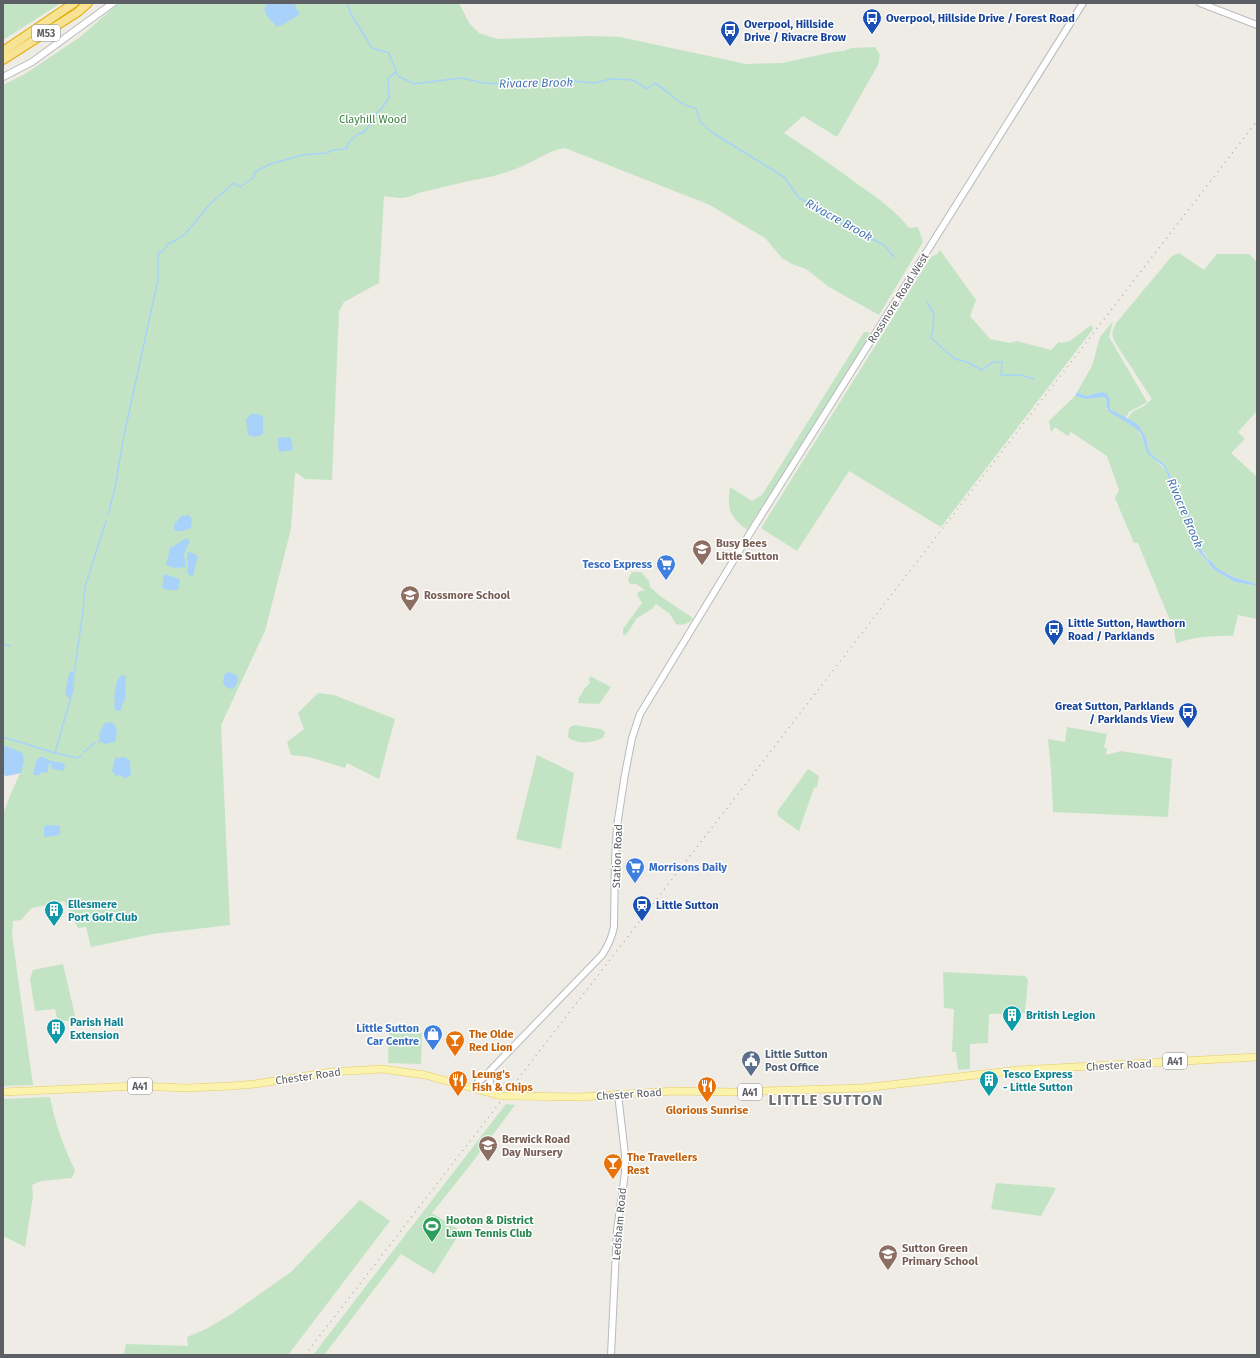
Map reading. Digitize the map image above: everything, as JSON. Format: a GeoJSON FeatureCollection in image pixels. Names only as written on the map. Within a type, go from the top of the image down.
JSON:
{"type":"FeatureCollection","features":[{"type":"Feature","properties":{"kind":"highway","name":"M53"},"geometry":{"type":"LineString","coordinates":[[3,51],[74,3]]}},
{"type":"Feature","properties":{"kind":"highway","name":"M53"},"geometry":{"type":"LineString","coordinates":[[3,60],[72,16],[88,3]]}},
{"type":"Feature","properties":{"kind":"main road"},"geometry":{"type":"LineString","coordinates":[[3,77],[32,62],[113,3]]}},
{"type":"Feature","properties":{"kind":"main road","name":"Rossmore Road West"},"geometry":{"type":"LineString","coordinates":[[714,593],[1083,3]]}},
{"type":"Feature","properties":{"kind":"main road"},"geometry":{"type":"LineString","coordinates":[[1200,3],[1257,25]]}},
{"type":"Feature","properties":{"kind":"main road","name":"Station Road"},"geometry":{"type":"LineString","coordinates":[[473,1087],[602,955],[608,947],[613,935],[614,927],[617,826],[625,774],[635,725],[640,714],[714,593]]}},
{"type":"Feature","properties":{"kind":"main road","name":"Chester Road"},"geometry":{"type":"LineString","coordinates":[[3,1092],[138,1086],[186,1088],[231,1086],[262,1083],[331,1072],[382,1069],[424,1075],[473,1087],[501,1096],[579,1097],[675,1091],[732,1092],[863,1088],[1019,1070],[1257,1057]]}},
{"type":"Feature","properties":{"kind":"main road"},"geometry":{"type":"LineString","coordinates":[[492,1069],[489,1077],[490,1085],[501,1096]]}},
{"type":"Feature","properties":{"kind":"main road","name":"Ledsham Road"},"geometry":{"type":"LineString","coordinates":[[611,1355],[617,1230],[625,1173],[618,1094]]}},
{"type":"Feature","properties":{"kind":"green space"},"geometry":{"type":"Polygon","coordinates":[[[3,3],[61,3],[3,40],[3,3]]]}},
{"type":"Feature","properties":{"kind":"green space","name":"Ellesmere Port Golf Club"},"geometry":{"type":"Polygon","coordinates":[[[119,3],[459,3],[469,23],[479,33],[497,39],[590,36],[620,37],[746,64],[782,63],[844,51],[851,48],[875,47],[880,55],[878,65],[837,137],[803,116],[784,133],[880,200],[893,210],[909,228],[918,227],[923,242],[879,315],[829,287],[806,269],[792,264],[782,258],[765,238],[710,205],[565,148],[550,152],[514,170],[494,176],[418,193],[405,198],[384,196],[379,283],[344,302],[339,311],[332,480],[305,479],[295,473],[291,529],[265,631],[221,725],[230,925],[153,934],[91,947],[86,927],[78,928],[64,901],[32,908],[21,920],[13,921],[12,935],[33,1085],[3,1086],[3,815],[20,773],[3,775],[3,85],[25,74],[80,37],[119,3]]]}},
{"type":"Feature","properties":{"kind":"green space"},"geometry":{"type":"Polygon","coordinates":[[[940,250],[976,300],[970,316],[990,339],[1010,343],[1017,341],[1051,350],[1059,342],[1062,343],[1070,341],[1091,325],[1093,329],[941,527],[849,471],[797,551],[761,528],[931,257],[937,254],[940,250]]]}},
{"type":"Feature","properties":{"kind":"green space"},"geometry":{"type":"Polygon","coordinates":[[[1179,253],[1204,270],[1217,254],[1249,254],[1257,262],[1257,411],[1238,432],[1245,439],[1231,453],[1257,477],[1257,584],[1233,577],[1217,568],[1206,557],[1199,546],[1189,514],[1165,465],[1150,453],[1148,443],[1141,429],[1128,419],[1132,412],[1144,406],[1152,399],[1116,344],[1113,331],[1117,322],[1172,256],[1179,253]]]}},
{"type":"Feature","properties":{"kind":"green space"},"geometry":{"type":"Polygon","coordinates":[[[1113,321],[1109,337],[1147,402],[1129,412],[1126,418],[1110,409],[1110,399],[1101,392],[1086,396],[1077,392],[1092,366],[1100,337],[1113,321]]]}},
{"type":"Feature","properties":{"kind":"green space"},"geometry":{"type":"Polygon","coordinates":[[[864,332],[869,332],[869,338],[747,530],[736,520],[729,507],[730,487],[752,501],[762,495],[864,332]]]}},
{"type":"Feature","properties":{"kind":"green space"},"geometry":{"type":"Polygon","coordinates":[[[1075,396],[1086,399],[1105,397],[1107,403],[1106,409],[1137,428],[1147,451],[1166,471],[1170,482],[1186,512],[1190,526],[1193,530],[1196,549],[1212,568],[1235,582],[1257,586],[1257,619],[1238,615],[1233,636],[1204,637],[1176,643],[1174,630],[1138,543],[1134,543],[1115,498],[1119,490],[1107,456],[1071,432],[1068,436],[1055,427],[1051,432],[1049,421],[1075,396]]]}},
{"type":"Feature","properties":{"kind":"green space"},"geometry":{"type":"Polygon","coordinates":[[[632,572],[641,572],[649,581],[650,587],[660,596],[693,618],[690,622],[681,625],[676,624],[670,614],[656,604],[652,609],[637,618],[626,635],[623,635],[623,629],[642,603],[637,595],[638,592],[645,590],[636,584],[630,584],[628,579],[632,572]]]}},
{"type":"Feature","properties":{"kind":"green space"},"geometry":{"type":"Polygon","coordinates":[[[590,676],[611,687],[599,704],[578,703],[579,697],[590,683],[590,676]]]}},
{"type":"Feature","properties":{"kind":"green space"},"geometry":{"type":"Polygon","coordinates":[[[318,693],[334,695],[395,719],[379,779],[347,763],[345,768],[309,757],[291,755],[287,742],[304,729],[298,713],[318,693]]]}},
{"type":"Feature","properties":{"kind":"green space"},"geometry":{"type":"Polygon","coordinates":[[[574,725],[601,729],[605,732],[604,737],[591,742],[571,740],[568,737],[569,728],[574,725]]]}},
{"type":"Feature","properties":{"kind":"green space"},"geometry":{"type":"Polygon","coordinates":[[[1067,727],[1107,734],[1104,748],[1107,748],[1106,755],[1121,751],[1172,759],[1168,817],[1053,812],[1048,739],[1065,742],[1067,727]]]}},
{"type":"Feature","properties":{"kind":"green space"},"geometry":{"type":"Polygon","coordinates":[[[537,755],[574,773],[561,849],[516,839],[537,755]]]}},
{"type":"Feature","properties":{"kind":"green space"},"geometry":{"type":"Polygon","coordinates":[[[808,769],[819,776],[817,787],[814,788],[799,831],[778,816],[777,812],[808,769]]]}},
{"type":"Feature","properties":{"kind":"green space"},"geometry":{"type":"Polygon","coordinates":[[[63,964],[76,1020],[58,1022],[55,1009],[35,1011],[30,979],[33,970],[63,964]]]}},
{"type":"Feature","properties":{"kind":"green space"},"geometry":{"type":"Polygon","coordinates":[[[943,972],[1025,976],[1028,980],[1025,1013],[989,1014],[988,1043],[970,1044],[970,1069],[958,1070],[956,1052],[952,1052],[954,1009],[944,1008],[943,972]]]}},
{"type":"Feature","properties":{"kind":"green space"},"geometry":{"type":"Polygon","coordinates":[[[389,1032],[422,1033],[421,1064],[388,1063],[389,1032]]]}},
{"type":"Feature","properties":{"kind":"green space"},"geometry":{"type":"Polygon","coordinates":[[[50,1097],[60,1134],[75,1170],[72,1178],[41,1181],[32,1185],[33,1196],[25,1247],[3,1236],[3,1099],[50,1097]]]}},
{"type":"Feature","properties":{"kind":"green space"},"geometry":{"type":"Polygon","coordinates":[[[506,1104],[515,1105],[432,1213],[461,1231],[434,1274],[401,1254],[324,1355],[313,1355],[506,1104]]]}},
{"type":"Feature","properties":{"kind":"green space"},"geometry":{"type":"Polygon","coordinates":[[[996,1183],[1056,1188],[1041,1216],[991,1209],[996,1183]]]}},
{"type":"Feature","properties":{"kind":"green space"},"geometry":{"type":"Polygon","coordinates":[[[360,1200],[390,1221],[288,1355],[124,1355],[126,1344],[188,1346],[187,1337],[206,1329],[230,1315],[291,1272],[360,1200]]]}},
{"type":"Feature","properties":{"kind":"water"},"geometry":{"type":"Polygon","coordinates":[[[292,3],[300,14],[277,27],[267,16],[264,9],[267,4],[292,3]]]}},
{"type":"Feature","properties":{"kind":"water"},"geometry":{"type":"Polygon","coordinates":[[[1077,392],[1086,396],[1101,392],[1107,394],[1110,399],[1110,409],[1139,426],[1146,438],[1150,453],[1165,465],[1189,514],[1199,546],[1207,559],[1217,568],[1233,577],[1257,584],[1257,586],[1235,582],[1213,569],[1196,548],[1196,542],[1192,533],[1193,530],[1190,526],[1186,512],[1163,466],[1148,454],[1140,432],[1108,411],[1105,397],[1086,399],[1075,396],[1077,392]]]}},
{"type":"Feature","properties":{"kind":"water"},"geometry":{"type":"Polygon","coordinates":[[[251,414],[258,414],[263,417],[263,434],[255,437],[248,435],[246,419],[251,414]]]}},
{"type":"Feature","properties":{"kind":"water"},"geometry":{"type":"Polygon","coordinates":[[[290,437],[293,450],[279,452],[277,438],[290,437]]]}},
{"type":"Feature","properties":{"kind":"water"},"geometry":{"type":"Polygon","coordinates":[[[189,515],[192,520],[191,528],[184,531],[174,531],[174,525],[181,516],[189,515]]]}},
{"type":"Feature","properties":{"kind":"water"},"geometry":{"type":"Polygon","coordinates":[[[187,538],[190,541],[184,554],[186,567],[175,568],[166,565],[170,548],[187,538]]]}},
{"type":"Feature","properties":{"kind":"water"},"geometry":{"type":"Polygon","coordinates":[[[190,552],[198,556],[193,576],[189,575],[187,571],[187,553],[190,552]]]}},
{"type":"Feature","properties":{"kind":"water"},"geometry":{"type":"Polygon","coordinates":[[[164,574],[180,579],[178,590],[162,588],[164,574]]]}},
{"type":"Feature","properties":{"kind":"water"},"geometry":{"type":"Polygon","coordinates":[[[71,671],[74,673],[70,699],[65,694],[71,671]]]}},
{"type":"Feature","properties":{"kind":"water"},"geometry":{"type":"Polygon","coordinates":[[[228,672],[237,675],[238,681],[234,688],[230,689],[223,683],[224,675],[228,672]]]}},
{"type":"Feature","properties":{"kind":"water"},"geometry":{"type":"Polygon","coordinates":[[[121,675],[126,676],[125,700],[121,710],[116,711],[114,707],[114,698],[117,681],[121,675]]]}},
{"type":"Feature","properties":{"kind":"water"},"geometry":{"type":"Polygon","coordinates":[[[111,722],[114,724],[117,733],[115,742],[105,744],[100,741],[99,734],[105,723],[111,722]]]}},
{"type":"Feature","properties":{"kind":"water"},"geometry":{"type":"Polygon","coordinates":[[[3,745],[23,754],[24,761],[21,773],[7,776],[3,775],[3,745]]]}},
{"type":"Feature","properties":{"kind":"water"},"geometry":{"type":"Polygon","coordinates":[[[40,757],[65,764],[64,771],[52,769],[51,764],[49,763],[48,771],[45,773],[41,772],[39,775],[33,775],[36,761],[40,757]]]}},
{"type":"Feature","properties":{"kind":"water"},"geometry":{"type":"Polygon","coordinates":[[[124,757],[130,760],[131,775],[125,778],[119,775],[115,776],[112,771],[115,758],[124,757]]]}},
{"type":"Feature","properties":{"kind":"water"},"geometry":{"type":"Polygon","coordinates":[[[47,825],[60,826],[60,835],[45,837],[44,827],[47,825]]]}},
{"type":"Feature","properties":{"kind":"waterway"},"geometry":{"type":"LineString","coordinates":[[295,8],[296,3]]}},
{"type":"Feature","properties":{"kind":"waterway","name":"Rivacre Brook"},"geometry":{"type":"LineString","coordinates":[[347,3],[351,14],[372,48],[389,53],[398,76],[414,84],[461,78],[484,83],[530,85],[541,82],[562,80],[594,83],[611,79],[633,80],[647,89],[655,83],[680,102],[696,108],[700,122],[713,133],[784,177],[799,198],[827,211],[834,220],[884,245],[894,257]]}},
{"type":"Feature","properties":{"kind":"waterway"},"geometry":{"type":"LineString","coordinates":[[108,515],[115,488],[124,435],[158,280],[158,253],[163,251],[169,243],[175,241],[186,233],[210,204],[234,183],[240,187],[254,177],[255,172],[270,164],[302,155],[327,153],[333,150],[346,149],[349,142],[358,134],[364,132],[371,123],[372,118],[382,108],[389,97],[388,78],[396,72]]}},
{"type":"Feature","properties":{"kind":"waterway","name":"Rivacre Brook"},"geometry":{"type":"LineString","coordinates":[[927,302],[934,314],[931,338],[955,359],[967,362],[982,370],[993,362],[1002,362],[1001,375],[1020,375],[1034,379]]}},
{"type":"Feature","properties":{"kind":"waterway"},"geometry":{"type":"LineString","coordinates":[[74,675],[85,587],[106,521]]}},
{"type":"Feature","properties":{"kind":"waterway"},"geometry":{"type":"LineString","coordinates":[[3,644],[10,646]]}},
{"type":"Feature","properties":{"kind":"waterway"},"geometry":{"type":"LineString","coordinates":[[74,679],[72,693],[55,753],[78,758],[81,755]]}},
{"type":"Feature","properties":{"kind":"waterway"},"geometry":{"type":"LineString","coordinates":[[3,737],[55,753]]}},
{"type":"Feature","properties":{"kind":"waterway"},"geometry":{"type":"LineString","coordinates":[[84,752],[95,743]]}},
{"type":"Feature","properties":{"kind":"railway"},"geometry":{"type":"LineString","coordinates":[[305,1355],[1257,121]]}},
{"type":"Feature","properties":{"kind":"place","name":"Overpool, Hillside Drive / Forest Road"},"geometry":{"type":"Point","coordinates":[872,35]}},
{"type":"Feature","properties":{"kind":"place","name":"Overpool, Hillside Drive / Rivacre Brow"},"geometry":{"type":"Point","coordinates":[730,47]}},
{"type":"Feature","properties":{"kind":"place","name":"Busy Bees Little Sutton"},"geometry":{"type":"Point","coordinates":[702,566]}},
{"type":"Feature","properties":{"kind":"place","name":"Tesco Express"},"geometry":{"type":"Point","coordinates":[666,581]}},
{"type":"Feature","properties":{"kind":"place","name":"Rossmore School"},"geometry":{"type":"Point","coordinates":[410,612]}},
{"type":"Feature","properties":{"kind":"place","name":"Little Sutton, Hawthorn Road / Parklands"},"geometry":{"type":"Point","coordinates":[1054,646]}},
{"type":"Feature","properties":{"kind":"place","name":"Great Sutton, Parklands / Parklands View"},"geometry":{"type":"Point","coordinates":[1188,729]}},
{"type":"Feature","properties":{"kind":"place","name":"Morrisons Daily"},"geometry":{"type":"Point","coordinates":[635,884]}},
{"type":"Feature","properties":{"kind":"place","name":"Little Sutton"},"geometry":{"type":"Point","coordinates":[642,922]}},
{"type":"Feature","properties":{"kind":"place","name":"Ellesmere Port Golf Club"},"geometry":{"type":"Point","coordinates":[54,927]}},
{"type":"Feature","properties":{"kind":"place","name":"British Legion"},"geometry":{"type":"Point","coordinates":[1012,1032]}},
{"type":"Feature","properties":{"kind":"place","name":"Parish Hall Extension"},"geometry":{"type":"Point","coordinates":[56,1045]}},
{"type":"Feature","properties":{"kind":"place","name":"Little Sutton Car Centre"},"geometry":{"type":"Point","coordinates":[433,1051]}},
{"type":"Feature","properties":{"kind":"place","name":"The Olde Red Lion"},"geometry":{"type":"Point","coordinates":[455,1057]}},
{"type":"Feature","properties":{"kind":"place","name":"Little Sutton Post Office"},"geometry":{"type":"Point","coordinates":[751,1077]}},
{"type":"Feature","properties":{"kind":"place","name":"Leung's Fish & Chips"},"geometry":{"type":"Point","coordinates":[458,1097]}},
{"type":"Feature","properties":{"kind":"place","name":"Tesco Express - Little Sutton"},"geometry":{"type":"Point","coordinates":[989,1097]}},
{"type":"Feature","properties":{"kind":"place","name":"Glorious Sunrise"},"geometry":{"type":"Point","coordinates":[707,1103]}},
{"type":"Feature","properties":{"kind":"place","name":"Berwick Road Day Nursery"},"geometry":{"type":"Point","coordinates":[488,1162]}},
{"type":"Feature","properties":{"kind":"place","name":"The Travellers Rest"},"geometry":{"type":"Point","coordinates":[613,1180]}},
{"type":"Feature","properties":{"kind":"place","name":"Hooton & District Lawn Tennis Club"},"geometry":{"type":"Point","coordinates":[432,1243]}},
{"type":"Feature","properties":{"kind":"place","name":"Sutton Green Primary School"},"geometry":{"type":"Point","coordinates":[888,1271]}},
{"type":"Feature","properties":{"kind":"district","name":"LITTLE SUTTON"},"geometry":{"type":"Point","coordinates":[826,1100]}},
{"type":"Feature","properties":{"kind":"park label","name":"Clayhill Wood"},"geometry":{"type":"Point","coordinates":[373,119]}}]}
